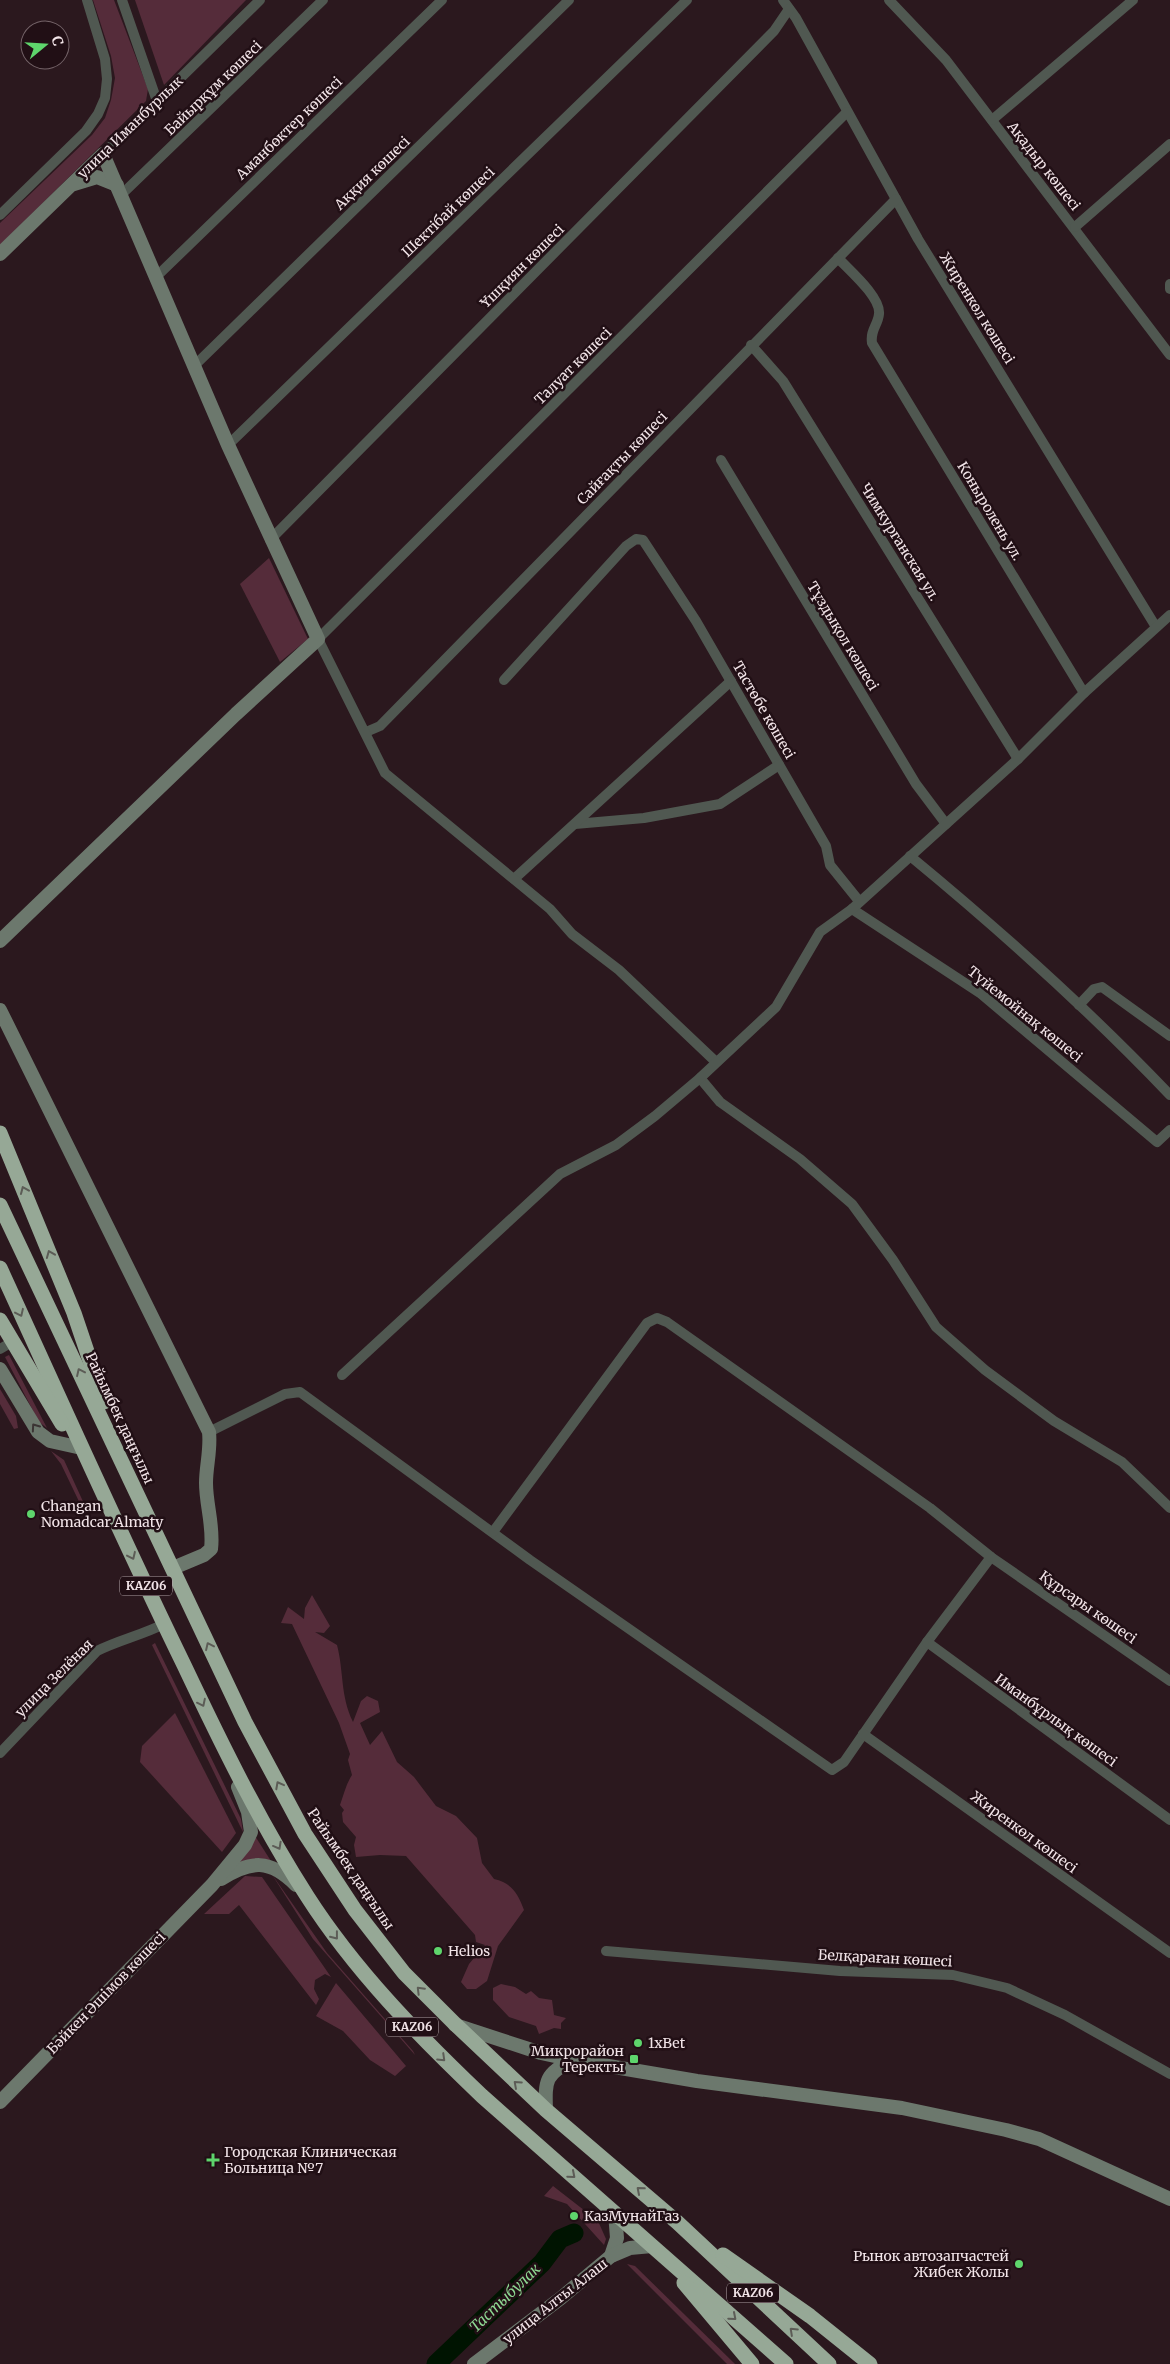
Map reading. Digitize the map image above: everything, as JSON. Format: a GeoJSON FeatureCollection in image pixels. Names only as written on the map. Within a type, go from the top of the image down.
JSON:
{"type":"FeatureCollection","features":[{"type":"Feature","properties":{"kind":"highway"},"geometry":{"type":"LineString","coordinates":[[0,1133],[74,1313],[124,1465]]}},
{"type":"Feature","properties":{"kind":"highway","name":"Райымбек даңғылы"},"geometry":{"type":"LineString","coordinates":[[0,1205],[245,1722],[305,1834],[355,1910],[404,1974],[454,2024],[546,2110],[677,2222],[829,2364]]}},
{"type":"Feature","properties":{"kind":"highway","name":"KАZ06"},"geometry":{"type":"LineString","coordinates":[[0,1268],[96,1479],[218,1735],[307,1896],[381,1994],[434,2050],[482,2096],[786,2364]]}},
{"type":"Feature","properties":{"kind":"highway"},"geometry":{"type":"LineString","coordinates":[[0,1320],[6,1346],[77,1447],[96,1479]]}},
{"type":"Feature","properties":{"kind":"highway"},"geometry":{"type":"LineString","coordinates":[[677,2222],[810,2316],[870,2364]]}},
{"type":"Feature","properties":{"kind":"highway"},"geometry":{"type":"LineString","coordinates":[[652,2246],[752,2364]]}},
{"type":"Feature","properties":{"kind":"street"},"geometry":{"type":"LineString","coordinates":[[0,215],[86,131],[98,114],[105,98],[107,79],[106,59],[87,0]]}},
{"type":"Feature","properties":{"kind":"street"},"geometry":{"type":"LineString","coordinates":[[122,0],[157,101]]}},
{"type":"Feature","properties":{"kind":"street","name":"улица Иманбурлык"},"geometry":{"type":"LineString","coordinates":[[0,254],[260,0]]}},
{"type":"Feature","properties":{"kind":"street","name":"Байырқұм көшесі"},"geometry":{"type":"LineString","coordinates":[[119,190],[323,0]]}},
{"type":"Feature","properties":{"kind":"street","name":"Аманбөктер көшесі"},"geometry":{"type":"LineString","coordinates":[[156,277],[442,0]]}},
{"type":"Feature","properties":{"kind":"street","name":"Аққия көшесі"},"geometry":{"type":"LineString","coordinates":[[194,366],[569,0]]}},
{"type":"Feature","properties":{"kind":"street","name":"Шектібай көшесі"},"geometry":{"type":"LineString","coordinates":[[228,445],[687,0]]}},
{"type":"Feature","properties":{"kind":"street","name":"Ақадыр көшесі"},"geometry":{"type":"LineString","coordinates":[[889,0],[946,60],[1170,355]]}},
{"type":"Feature","properties":{"kind":"street"},"geometry":{"type":"LineString","coordinates":[[992,120],[1134,0]]}},
{"type":"Feature","properties":{"kind":"street","name":"Жиренкөл көшесі"},"geometry":{"type":"LineString","coordinates":[[786,4],[918,239],[1156,627]]}},
{"type":"Feature","properties":{"kind":"street","name":"Ұшқиян көшесі"},"geometry":{"type":"LineString","coordinates":[[270,540],[774,31],[786,4]]}},
{"type":"Feature","properties":{"kind":"street","name":"Талуат көшесі"},"geometry":{"type":"LineString","coordinates":[[318,639],[847,112]]}},
{"type":"Feature","properties":{"kind":"street"},"geometry":{"type":"LineString","coordinates":[[1075,228],[1170,144]]}},
{"type":"Feature","properties":{"kind":"street"},"geometry":{"type":"LineString","coordinates":[[103,154],[270,540],[385,773],[550,909],[572,934],[620,970],[716,1062]]}},
{"type":"Feature","properties":{"kind":"street"},"geometry":{"type":"LineString","coordinates":[[71,185],[98,177],[119,190]]}},
{"type":"Feature","properties":{"kind":"street","name":"Сайғақты көшесі"},"geometry":{"type":"LineString","coordinates":[[366,732],[380,726],[896,199]]}},
{"type":"Feature","properties":{"kind":"street","name":"Коныролень ул."},"geometry":{"type":"LineString","coordinates":[[838,258],[862,283],[879,306],[879,320],[871,332],[872,343],[1084,693]]}},
{"type":"Feature","properties":{"kind":"street"},"geometry":{"type":"LineString","coordinates":[[1170,284],[1170,289]]}},
{"type":"Feature","properties":{"kind":"street","name":"Чимкурганская ул."},"geometry":{"type":"LineString","coordinates":[[751,346],[788,388],[1018,759]]}},
{"type":"Feature","properties":{"kind":"street","name":"Тұздықол көшесі"},"geometry":{"type":"LineString","coordinates":[[721,460],[916,784],[946,824]]}},
{"type":"Feature","properties":{"kind":"street","name":"Тастөбе көшесі"},"geometry":{"type":"LineString","coordinates":[[504,680],[626,546],[636,539],[643,540],[650,548],[731,682],[826,846],[830,865],[859,901]]}},
{"type":"Feature","properties":{"kind":"street"},"geometry":{"type":"LineString","coordinates":[[342,1375],[560,1174],[616,1145],[655,1116],[700,1078],[776,1007],[820,932],[852,909],[1018,759],[1084,693],[1170,615]]}},
{"type":"Feature","properties":{"kind":"street"},"geometry":{"type":"LineString","coordinates":[[0,941],[236,714],[318,639]]}},
{"type":"Feature","properties":{"kind":"street"},"geometry":{"type":"LineString","coordinates":[[514,879],[731,682]]}},
{"type":"Feature","properties":{"kind":"street"},"geometry":{"type":"LineString","coordinates":[[575,824],[644,818],[720,804],[779,765]]}},
{"type":"Feature","properties":{"kind":"street"},"geometry":{"type":"LineString","coordinates":[[910,856],[986,919],[1079,1005],[1170,1095]]}},
{"type":"Feature","properties":{"kind":"street","name":"Түйемойнақ көшесі"},"geometry":{"type":"LineString","coordinates":[[852,909],[980,993],[1157,1142],[1170,1130]]}},
{"type":"Feature","properties":{"kind":"street"},"geometry":{"type":"LineString","coordinates":[[1079,1005],[1094,989],[1102,987],[1170,1036]]}},
{"type":"Feature","properties":{"kind":"street"},"geometry":{"type":"LineString","coordinates":[[0,1010],[209,1432],[210,1455],[206,1481],[207,1507],[213,1534],[211,1549],[204,1555],[173,1568]]}},
{"type":"Feature","properties":{"kind":"street"},"geometry":{"type":"LineString","coordinates":[[700,1078],[720,1102],[800,1159],[852,1204],[893,1260],[936,1327],[985,1370],[1054,1420],[1122,1462],[1170,1508]]}},
{"type":"Feature","properties":{"kind":"street","name":"Құрсары көшесі"},"geometry":{"type":"LineString","coordinates":[[493,1532],[647,1323],[657,1318],[667,1322],[914,1496],[991,1557],[1170,1680]]}},
{"type":"Feature","properties":{"kind":"street"},"geometry":{"type":"LineString","coordinates":[[0,1369],[38,1432],[50,1441],[77,1447]]}},
{"type":"Feature","properties":{"kind":"street"},"geometry":{"type":"LineString","coordinates":[[209,1432],[285,1394],[300,1392],[493,1532],[828,1769],[836,1769],[844,1762],[927,1642],[991,1557]]}},
{"type":"Feature","properties":{"kind":"street","name":"улица Зелёная"},"geometry":{"type":"LineString","coordinates":[[0,1753],[97,1651],[116,1642],[141,1635],[164,1624]]}},
{"type":"Feature","properties":{"kind":"street","name":"Иманбұрлық көшесі"},"geometry":{"type":"LineString","coordinates":[[927,1642],[1170,1820]]}},
{"type":"Feature","properties":{"kind":"street","name":"Жиренкөл көшесі"},"geometry":{"type":"LineString","coordinates":[[863,1734],[1170,1953]]}},
{"type":"Feature","properties":{"kind":"street"},"geometry":{"type":"LineString","coordinates":[[212,1885],[246,1845],[251,1832],[248,1812],[218,1735]]}},
{"type":"Feature","properties":{"kind":"street"},"geometry":{"type":"LineString","coordinates":[[212,1885],[232,1872],[258,1864],[272,1866],[284,1873],[307,1896]]}},
{"type":"Feature","properties":{"kind":"street","name":"Бәйкен Әшімов көшесі"},"geometry":{"type":"LineString","coordinates":[[0,2102],[212,1885]]}},
{"type":"Feature","properties":{"kind":"street","name":"Белқараған көшесі"},"geometry":{"type":"LineString","coordinates":[[606,1951],[840,1970],[953,1975],[1007,1988],[1065,2015],[1170,2074]]}},
{"type":"Feature","properties":{"kind":"street"},"geometry":{"type":"LineString","coordinates":[[454,2024],[541,2053],[573,2060],[697,2081],[874,2104],[1006,2130],[1039,2140],[1170,2199]]}},
{"type":"Feature","properties":{"kind":"street"},"geometry":{"type":"LineString","coordinates":[[546,2110],[548,2078],[554,2069],[573,2060]]}},
{"type":"Feature","properties":{"kind":"street"},"geometry":{"type":"LineString","coordinates":[[612,2256],[617,2238],[614,2213]]}},
{"type":"Feature","properties":{"kind":"street"},"geometry":{"type":"LineString","coordinates":[[612,2256],[630,2248],[652,2246]]}},
{"type":"Feature","properties":{"kind":"street","name":"улица Алты Алаш"},"geometry":{"type":"LineString","coordinates":[[474,2364],[562,2298],[612,2256]]}},
{"type":"Feature","properties":{"kind":"shaded area"},"geometry":{"type":"Polygon","coordinates":[[[93,0],[114,0],[148,89],[146,101],[0,245],[0,223],[92,135],[105,118],[115,78],[111,56],[93,0]]]}},
{"type":"Feature","properties":{"kind":"shaded area"},"geometry":{"type":"Polygon","coordinates":[[[135,0],[246,0],[164,85],[135,0]]]}},
{"type":"Feature","properties":{"kind":"shaded area"},"geometry":{"type":"Polygon","coordinates":[[[269,558],[308,639],[280,662],[240,584],[269,558]]]}},
{"type":"Feature","properties":{"kind":"shaded area"},"geometry":{"type":"Polygon","coordinates":[[[9,1355],[47,1428],[39,1422],[5,1357],[9,1355]]]}},
{"type":"Feature","properties":{"kind":"shaded area"},"geometry":{"type":"Polygon","coordinates":[[[0,1389],[16,1416],[18,1428],[14,1429],[0,1404],[0,1389]]]}},
{"type":"Feature","properties":{"kind":"shaded area"},"geometry":{"type":"Polygon","coordinates":[[[51,1451],[64,1460],[86,1508],[86,1516],[61,1464],[51,1451]]]}},
{"type":"Feature","properties":{"kind":"shaded area"},"geometry":{"type":"Polygon","coordinates":[[[312,1595],[330,1626],[324,1633],[315,1632],[337,1645],[344,1693],[353,1722],[361,1701],[367,1696],[378,1701],[380,1712],[360,1723],[370,1745],[382,1731],[397,1762],[414,1777],[436,1806],[456,1816],[477,1838],[482,1863],[494,1879],[505,1883],[514,1890],[522,1904],[524,1910],[498,1946],[487,1981],[476,1989],[467,1989],[461,1982],[469,1964],[485,1945],[476,1942],[475,1935],[406,1856],[380,1855],[356,1857],[354,1845],[356,1837],[343,1822],[342,1813],[344,1810],[340,1805],[352,1775],[348,1760],[350,1754],[339,1723],[292,1624],[281,1623],[288,1607],[304,1619],[305,1608],[312,1595]]]}},
{"type":"Feature","properties":{"kind":"shaded area"},"geometry":{"type":"Polygon","coordinates":[[[155,1643],[241,1819],[243,1832],[152,1645],[155,1643]]]}},
{"type":"Feature","properties":{"kind":"shaded area"},"geometry":{"type":"Polygon","coordinates":[[[175,1713],[236,1833],[222,1852],[140,1762],[142,1746],[175,1713]]]}},
{"type":"Feature","properties":{"kind":"shaded area"},"geometry":{"type":"Polygon","coordinates":[[[255,1836],[271,1861],[238,1866],[238,1861],[255,1836]]]}},
{"type":"Feature","properties":{"kind":"shaded area"},"geometry":{"type":"Polygon","coordinates":[[[271,1873],[327,1953],[415,2055],[313,1939],[271,1873]]]}},
{"type":"Feature","properties":{"kind":"shaded area"},"geometry":{"type":"Polygon","coordinates":[[[245,1876],[262,1877],[331,1977],[325,1974],[315,1980],[314,1989],[319,1999],[316,2005],[239,1905],[229,1914],[204,1914],[245,1876]]]}},
{"type":"Feature","properties":{"kind":"shaded area"},"geometry":{"type":"Polygon","coordinates":[[[336,1983],[406,2066],[395,2076],[370,2060],[343,2031],[316,2016],[336,1983]]]}},
{"type":"Feature","properties":{"kind":"shaded area"},"geometry":{"type":"Polygon","coordinates":[[[501,1984],[515,1987],[526,1994],[531,1991],[539,1998],[552,2000],[554,2015],[566,2018],[561,2023],[561,2029],[554,2028],[539,2034],[536,2026],[509,2017],[493,2000],[493,1988],[501,1984]]]}},
{"type":"Feature","properties":{"kind":"shaded area"},"geometry":{"type":"Polygon","coordinates":[[[553,2186],[598,2221],[606,2239],[604,2245],[567,2204],[544,2196],[553,2186]]]}},
{"type":"Feature","properties":{"kind":"shaded area"},"geometry":{"type":"Polygon","coordinates":[[[627,2264],[635,2266],[735,2364],[727,2364],[627,2264]]]}},
{"type":"Feature","properties":{"kind":"waterway","name":"Тастыбулак"},"geometry":{"type":"LineString","coordinates":[[436,2364],[542,2263],[560,2239],[574,2233]]}},
{"type":"Feature","properties":{"kind":"place","name":"Changan Nomadcar Almaty"},"geometry":{"type":"Point","coordinates":[31,1514]}},
{"type":"Feature","properties":{"kind":"place","name":"Helios"},"geometry":{"type":"Point","coordinates":[438,1951]}},
{"type":"Feature","properties":{"kind":"place","name":"1xBet"},"geometry":{"type":"Point","coordinates":[638,2043]}},
{"type":"Feature","properties":{"kind":"place","name":"Микрорайон Теректы"},"geometry":{"type":"Point","coordinates":[634,2059]}},
{"type":"Feature","properties":{"kind":"place","name":"Городская Клиническая Больница №7"},"geometry":{"type":"Point","coordinates":[213,2160]}},
{"type":"Feature","properties":{"kind":"place","name":"КазМунайГаз"},"geometry":{"type":"Point","coordinates":[574,2216]}},
{"type":"Feature","properties":{"kind":"place","name":"Рынок автозапчастей Жибек Жолы"},"geometry":{"type":"Point","coordinates":[1019,2264]}}]}
